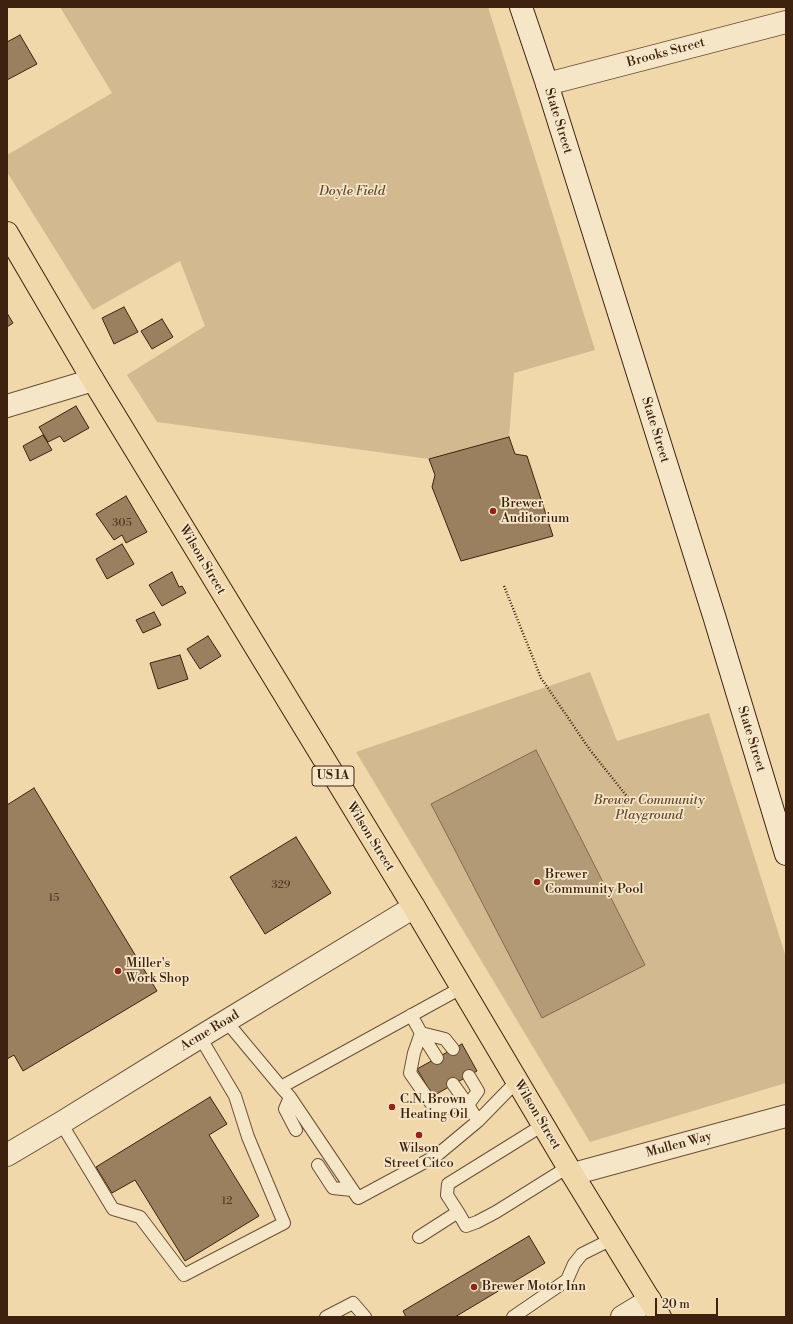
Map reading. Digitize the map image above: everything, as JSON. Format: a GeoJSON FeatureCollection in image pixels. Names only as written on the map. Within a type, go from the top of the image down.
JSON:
{"type":"FeatureCollection","features":[{"type":"Feature","properties":{"kind":"main road","name":"Wilson Street"},"geometry":{"type":"LineString","coordinates":[[7,233],[93,380],[414,907],[543,1125],[655,1308]]}},
{"type":"Feature","properties":{"kind":"street","name":"State Street"},"geometry":{"type":"LineString","coordinates":[[521,7],[547,84],[715,619],[786,854]]}},
{"type":"Feature","properties":{"kind":"street","name":"Brooks Street"},"geometry":{"type":"LineString","coordinates":[[547,84],[786,22]]}},
{"type":"Feature","properties":{"kind":"street"},"geometry":{"type":"LineString","coordinates":[[7,406],[93,380]]}},
{"type":"Feature","properties":{"kind":"street","name":"Acme Road"},"geometry":{"type":"LineString","coordinates":[[7,1155],[414,907]]}},
{"type":"Feature","properties":{"kind":"street","name":"Mullen Way"},"geometry":{"type":"LineString","coordinates":[[571,1171],[786,1116]]}},
{"type":"Feature","properties":{"kind":"street"},"geometry":{"type":"LineString","coordinates":[[622,1317],[655,1308]]}},
{"type":"Feature","properties":{"kind":"lane"},"geometry":{"type":"LineString","coordinates":[[281,1087],[461,988]]}},
{"type":"Feature","properties":{"kind":"lane"},"geometry":{"type":"LineString","coordinates":[[411,1015],[437,1058]]}},
{"type":"Feature","properties":{"kind":"lane"},"geometry":{"type":"LineString","coordinates":[[226,1021],[290,1097],[358,1198],[436,1156],[478,1121],[517,1081]]}},
{"type":"Feature","properties":{"kind":"lane"},"geometry":{"type":"LineString","coordinates":[[421,1032],[445,1039],[453,1049]]}},
{"type":"Feature","properties":{"kind":"lane"},"geometry":{"type":"LineString","coordinates":[[421,1032],[414,1053],[410,1073],[435,1109],[468,1105],[478,1091],[469,1076]]}},
{"type":"Feature","properties":{"kind":"lane"},"geometry":{"type":"LineString","coordinates":[[61,1123],[113,1209],[140,1217],[184,1275],[284,1223],[248,1137],[234,1096],[200,1037]]}},
{"type":"Feature","properties":{"kind":"lane"},"geometry":{"type":"LineString","coordinates":[[453,1084],[478,1121]]}},
{"type":"Feature","properties":{"kind":"lane"},"geometry":{"type":"LineString","coordinates":[[290,1097],[285,1109],[296,1130]]}},
{"type":"Feature","properties":{"kind":"lane"},"geometry":{"type":"LineString","coordinates":[[543,1125],[448,1184],[447,1195],[466,1226],[477,1222],[571,1171]]}},
{"type":"Feature","properties":{"kind":"lane"},"geometry":{"type":"LineString","coordinates":[[318,1165],[333,1188],[352,1190]]}},
{"type":"Feature","properties":{"kind":"lane"},"geometry":{"type":"LineString","coordinates":[[419,1237],[458,1212]]}},
{"type":"Feature","properties":{"kind":"lane"},"geometry":{"type":"LineString","coordinates":[[513,1317],[567,1280],[574,1264],[582,1254],[612,1238]]}},
{"type":"Feature","properties":{"kind":"lane"},"geometry":{"type":"LineString","coordinates":[[326,1317],[353,1303],[365,1317]]}},
{"type":"Feature","properties":{"kind":"path"},"geometry":{"type":"LineString","coordinates":[[504,586],[541,678],[590,750],[633,804]]}},
{"type":"Feature","properties":{"kind":"green space","name":"Doyle Field"},"geometry":{"type":"Polygon","coordinates":[[[60,7],[488,7],[595,350],[514,373],[509,437],[429,459],[157,422],[127,375],[205,326],[180,261],[93,310],[7,172],[7,155],[112,93],[60,7]]]}},
{"type":"Feature","properties":{"kind":"green space","name":"Brewer Community Playground"},"geometry":{"type":"Polygon","coordinates":[[[590,672],[617,741],[709,713],[786,957],[786,1083],[590,1142],[356,752],[590,672]]]}},
{"type":"Feature","properties":{"kind":"shaded area","name":"Brewer Community Pool"},"geometry":{"type":"Polygon","coordinates":[[[536,750],[645,965],[542,1018],[431,804],[536,750]]]}},
{"type":"Feature","properties":{"kind":"building"},"geometry":{"type":"Polygon","coordinates":[[[20,35],[37,64],[7,80],[7,42],[20,35]]]}},
{"type":"Feature","properties":{"kind":"building"},"geometry":{"type":"Polygon","coordinates":[[[124,307],[138,332],[114,344],[102,318],[124,307]]]}},
{"type":"Feature","properties":{"kind":"building"},"geometry":{"type":"Polygon","coordinates":[[[7,313],[13,323],[7,327],[7,313]]]}},
{"type":"Feature","properties":{"kind":"building"},"geometry":{"type":"Polygon","coordinates":[[[162,319],[173,337],[152,349],[141,331],[162,319]]]}},
{"type":"Feature","properties":{"kind":"building"},"geometry":{"type":"Polygon","coordinates":[[[76,406],[89,428],[64,442],[60,436],[48,442],[39,427],[76,406]]]}},
{"type":"Feature","properties":{"kind":"building"},"geometry":{"type":"Polygon","coordinates":[[[43,435],[52,450],[30,461],[23,446],[43,435]]]}},
{"type":"Feature","properties":{"kind":"building","name":"Brewer Auditorium"},"geometry":{"type":"Polygon","coordinates":[[[509,437],[515,454],[527,456],[553,536],[461,561],[432,487],[435,475],[429,459],[509,437]]]}},
{"type":"Feature","properties":{"kind":"building"},"geometry":{"type":"Polygon","coordinates":[[[126,496],[147,532],[126,543],[122,535],[114,540],[96,514],[126,496]]]}},
{"type":"Feature","properties":{"kind":"building"},"geometry":{"type":"Polygon","coordinates":[[[122,544],[134,564],[107,579],[96,559],[122,544]]]}},
{"type":"Feature","properties":{"kind":"building"},"geometry":{"type":"Polygon","coordinates":[[[172,572],[179,587],[182,586],[186,593],[162,606],[149,585],[172,572]]]}},
{"type":"Feature","properties":{"kind":"building"},"geometry":{"type":"Polygon","coordinates":[[[154,612],[161,625],[143,633],[136,620],[154,612]]]}},
{"type":"Feature","properties":{"kind":"building"},"geometry":{"type":"Polygon","coordinates":[[[208,636],[221,656],[200,669],[187,649],[208,636]]]}},
{"type":"Feature","properties":{"kind":"building"},"geometry":{"type":"Polygon","coordinates":[[[180,655],[188,679],[158,689],[150,663],[180,655]]]}},
{"type":"Feature","properties":{"kind":"building"},"geometry":{"type":"Polygon","coordinates":[[[34,788],[157,991],[23,1071],[14,1055],[7,1059],[7,805],[34,788]]]}},
{"type":"Feature","properties":{"kind":"building"},"geometry":{"type":"Polygon","coordinates":[[[296,837],[331,893],[265,934],[230,877],[296,837]]]}},
{"type":"Feature","properties":{"kind":"building"},"geometry":{"type":"Polygon","coordinates":[[[462,1044],[477,1071],[433,1096],[417,1069],[462,1044]]]}},
{"type":"Feature","properties":{"kind":"building"},"geometry":{"type":"Polygon","coordinates":[[[210,1097],[227,1124],[209,1135],[259,1216],[185,1261],[135,1180],[112,1193],[96,1167],[210,1097]]]}},
{"type":"Feature","properties":{"kind":"building","name":"Brewer Motor Inn"},"geometry":{"type":"Polygon","coordinates":[[[529,1236],[545,1263],[455,1317],[406,1317],[403,1311],[529,1236]]]}},
{"type":"Feature","properties":{"kind":"place","name":"Brewer Auditorium"},"geometry":{"type":"Point","coordinates":[493,511]}},
{"type":"Feature","properties":{"kind":"place","name":"Brewer Community Pool"},"geometry":{"type":"Point","coordinates":[537,882]}},
{"type":"Feature","properties":{"kind":"place","name":"Miller's Work Shop"},"geometry":{"type":"Point","coordinates":[118,971]}},
{"type":"Feature","properties":{"kind":"place","name":"C.N. Brown Heating Oil"},"geometry":{"type":"Point","coordinates":[392,1107]}},
{"type":"Feature","properties":{"kind":"place","name":"Wilson Street Citco"},"geometry":{"type":"Point","coordinates":[419,1135]}},
{"type":"Feature","properties":{"kind":"place","name":"Brewer Motor Inn"},"geometry":{"type":"Point","coordinates":[474,1287]}}]}
